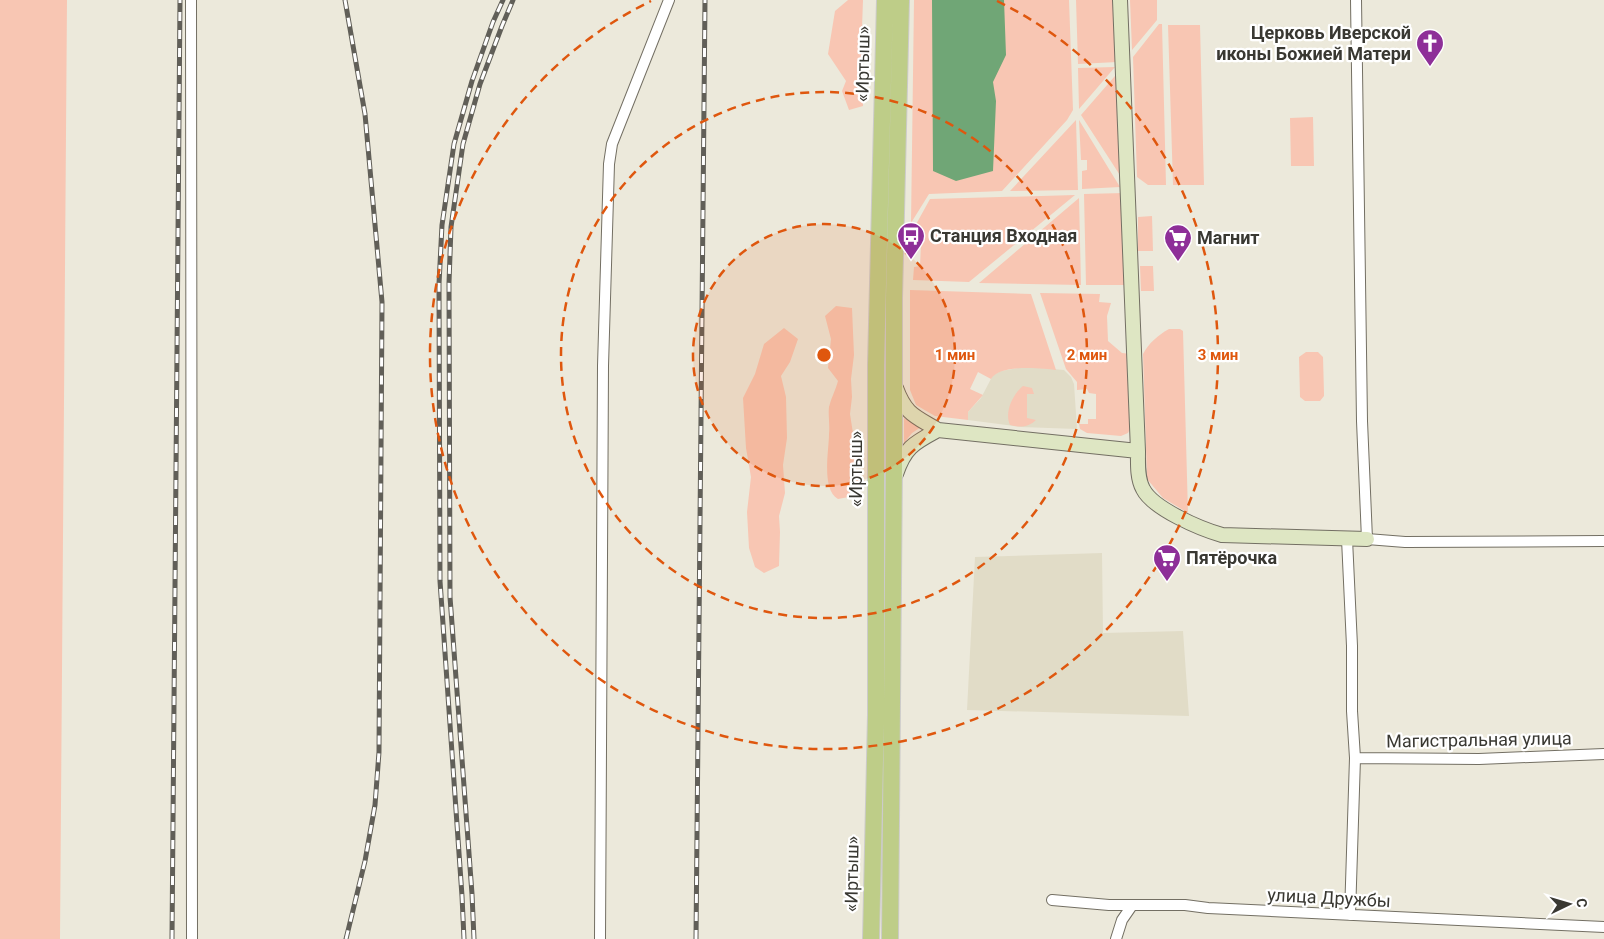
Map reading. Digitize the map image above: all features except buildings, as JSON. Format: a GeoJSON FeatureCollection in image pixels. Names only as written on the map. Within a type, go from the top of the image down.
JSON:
{"type":"FeatureCollection","features":[{"type":"Feature","properties":{"kind":"main road","name":"«Иртыш»"},"geometry":{"type":"LineString","coordinates":[[871,939],[876,715],[876,365],[885,0]]}},
{"type":"Feature","properties":{"kind":"main road","name":"«Иртыш»"},"geometry":{"type":"LineString","coordinates":[[890,939],[894,298],[901,0]]}},
{"type":"Feature","properties":{"kind":"street"},"geometry":{"type":"LineString","coordinates":[[191,0],[192,939]]}},
{"type":"Feature","properties":{"kind":"street"},"geometry":{"type":"LineString","coordinates":[[600,939],[604,471],[603,366],[609,164],[612,144],[669,0]]}},
{"type":"Feature","properties":{"kind":"street"},"geometry":{"type":"LineString","coordinates":[[1120,0],[1138,451],[1140,481],[1143,490],[1150,498],[1170,512],[1207,531],[1222,535],[1367,539],[1405,542],[1604,541]]}},
{"type":"Feature","properties":{"kind":"street"},"geometry":{"type":"LineString","coordinates":[[1356,0],[1362,421],[1367,539]]}},
{"type":"Feature","properties":{"kind":"street"},"geometry":{"type":"LineString","coordinates":[[894,383],[902,405],[914,416],[938,430],[1138,451]]}},
{"type":"Feature","properties":{"kind":"street"},"geometry":{"type":"LineString","coordinates":[[894,479],[901,460],[914,442],[938,430]]}},
{"type":"Feature","properties":{"kind":"street"},"geometry":{"type":"LineString","coordinates":[[1347,539],[1355,758],[1350,916]]}},
{"type":"Feature","properties":{"kind":"street","name":"Магистральная улица"},"geometry":{"type":"LineString","coordinates":[[1355,758],[1479,759],[1604,754]]}},
{"type":"Feature","properties":{"kind":"street","name":"улица Дружбы"},"geometry":{"type":"LineString","coordinates":[[1052,900],[1131,906],[1185,905],[1350,916],[1604,928]]}},
{"type":"Feature","properties":{"kind":"street"},"geometry":{"type":"LineString","coordinates":[[1116,939],[1122,920],[1131,906]]}},
{"type":"Feature","properties":{"kind":"shaded area"},"geometry":{"type":"Polygon","coordinates":[[[0,0],[67,0],[60,939],[0,939],[0,0]]]}},
{"type":"Feature","properties":{"kind":"shaded area"},"geometry":{"type":"Polygon","coordinates":[[[848,0],[863,0],[862,28],[865,57],[861,73],[863,106],[849,110],[842,91],[846,81],[828,54],[835,11],[848,0]]]}},
{"type":"Feature","properties":{"kind":"shaded area"},"geometry":{"type":"Polygon","coordinates":[[[914,0],[1069,0],[1073,110],[1067,120],[1002,191],[929,194],[911,223],[914,0]]]}},
{"type":"Feature","properties":{"kind":"shaded area"},"geometry":{"type":"Polygon","coordinates":[[[932,0],[1004,0],[1006,55],[993,82],[996,101],[993,171],[956,181],[933,171],[932,0]]]}},
{"type":"Feature","properties":{"kind":"shaded area"},"geometry":{"type":"Polygon","coordinates":[[[1076,0],[1116,0],[1117,62],[1078,64],[1076,0]]]}},
{"type":"Feature","properties":{"kind":"shaded area"},"geometry":{"type":"Polygon","coordinates":[[[1130,0],[1157,0],[1157,20],[1132,50],[1130,0]]]}},
{"type":"Feature","properties":{"kind":"shaded area"},"geometry":{"type":"Polygon","coordinates":[[[1159,24],[1162,24],[1166,185],[1148,185],[1137,177],[1133,57],[1159,24]]]}},
{"type":"Feature","properties":{"kind":"shaded area"},"geometry":{"type":"Polygon","coordinates":[[[1168,25],[1200,25],[1204,185],[1173,185],[1168,25]]]}},
{"type":"Feature","properties":{"kind":"shaded area"},"geometry":{"type":"Polygon","coordinates":[[[1115,67],[1079,109],[1078,68],[1115,67]]]}},
{"type":"Feature","properties":{"kind":"shaded area"},"geometry":{"type":"Polygon","coordinates":[[[1121,69],[1125,183],[1081,115],[1121,69]]]}},
{"type":"Feature","properties":{"kind":"shaded area"},"geometry":{"type":"Polygon","coordinates":[[[1313,117],[1314,166],[1291,166],[1290,118],[1313,117]]]}},
{"type":"Feature","properties":{"kind":"shaded area"},"geometry":{"type":"Polygon","coordinates":[[[1076,120],[1078,190],[1010,191],[1076,120]]]}},
{"type":"Feature","properties":{"kind":"shaded area"},"geometry":{"type":"Polygon","coordinates":[[[1079,120],[1120,187],[1082,189],[1082,171],[1087,170],[1087,160],[1081,160],[1079,120]]]}},
{"type":"Feature","properties":{"kind":"shaded area"},"geometry":{"type":"Polygon","coordinates":[[[1124,193],[1126,285],[1086,285],[1084,194],[1124,193]]]}},
{"type":"Feature","properties":{"kind":"shaded area"},"geometry":{"type":"Polygon","coordinates":[[[1075,195],[969,282],[913,280],[914,267],[920,266],[921,243],[913,243],[914,228],[930,199],[1075,195]]]}},
{"type":"Feature","properties":{"kind":"shaded area"},"geometry":{"type":"Polygon","coordinates":[[[1079,198],[1081,285],[979,283],[1079,198]]]}},
{"type":"Feature","properties":{"kind":"shaded area"},"geometry":{"type":"Polygon","coordinates":[[[1152,216],[1153,251],[1138,251],[1138,217],[1152,216]]]}},
{"type":"Feature","properties":{"kind":"shaded area"},"geometry":{"type":"Polygon","coordinates":[[[1140,266],[1153,266],[1154,291],[1141,291],[1140,266]]]}},
{"type":"Feature","properties":{"kind":"shaded area"},"geometry":{"type":"Polygon","coordinates":[[[910,290],[1031,294],[1056,370],[1012,369],[996,374],[991,379],[978,372],[970,389],[983,395],[968,412],[968,420],[935,416],[916,405],[910,390],[910,290]]]}},
{"type":"Feature","properties":{"kind":"shaded area"},"geometry":{"type":"Polygon","coordinates":[[[1040,293],[1100,294],[1099,302],[1111,303],[1107,316],[1108,341],[1122,353],[1131,354],[1132,425],[1128,433],[1121,436],[1087,433],[1080,429],[1079,424],[1088,424],[1088,419],[1096,419],[1096,394],[1089,393],[1087,389],[1077,390],[1077,382],[1066,369],[1040,293]]]}},
{"type":"Feature","properties":{"kind":"shaded area"},"geometry":{"type":"Polygon","coordinates":[[[836,306],[852,308],[854,355],[850,414],[857,459],[849,497],[838,499],[829,487],[827,469],[829,407],[838,381],[828,368],[831,339],[825,316],[836,306]]]}},
{"type":"Feature","properties":{"kind":"shaded area"},"geometry":{"type":"Polygon","coordinates":[[[784,328],[798,339],[790,362],[781,376],[786,397],[787,438],[783,465],[785,493],[779,516],[779,566],[764,573],[755,567],[749,548],[747,512],[751,477],[746,448],[743,398],[755,374],[764,344],[784,328]]]}},
{"type":"Feature","properties":{"kind":"shaded area"},"geometry":{"type":"Polygon","coordinates":[[[1169,329],[1180,329],[1183,331],[1188,513],[1163,498],[1147,479],[1143,354],[1154,340],[1169,329]]]}},
{"type":"Feature","properties":{"kind":"shaded area"},"geometry":{"type":"Polygon","coordinates":[[[1306,352],[1318,352],[1323,357],[1324,396],[1320,401],[1305,401],[1300,397],[1299,357],[1306,352]]]}},
{"type":"Feature","properties":{"kind":"shaded area"},"geometry":{"type":"Polygon","coordinates":[[[1018,368],[1064,370],[1071,377],[1074,384],[1077,429],[1021,427],[968,420],[968,412],[981,398],[993,375],[1001,371],[1018,368]]]}},
{"type":"Feature","properties":{"kind":"shaded area"},"geometry":{"type":"Polygon","coordinates":[[[1023,386],[1032,388],[1034,394],[1027,394],[1027,418],[1036,420],[1024,426],[1010,425],[1008,415],[1010,404],[1023,386]]]}},
{"type":"Feature","properties":{"kind":"shaded area"},"geometry":{"type":"Polygon","coordinates":[[[904,418],[921,427],[912,433],[904,443],[904,418]]]}},
{"type":"Feature","properties":{"kind":"shaded area"},"geometry":{"type":"Polygon","coordinates":[[[1102,553],[1103,633],[1183,631],[1189,716],[967,710],[975,557],[1102,553]]]}},
{"type":"Feature","properties":{"kind":"railway"},"geometry":{"type":"LineString","coordinates":[[172,939],[180,0]]}},
{"type":"Feature","properties":{"kind":"railway"},"geometry":{"type":"LineString","coordinates":[[345,0],[365,114],[382,302],[379,752],[375,805],[365,861],[346,939]]}},
{"type":"Feature","properties":{"kind":"railway"},"geometry":{"type":"LineString","coordinates":[[464,939],[440,581],[439,284],[442,225],[454,144],[472,81],[503,0]]}},
{"type":"Feature","properties":{"kind":"railway"},"geometry":{"type":"LineString","coordinates":[[474,939],[450,597],[449,283],[451,227],[463,144],[480,84],[513,0]]}},
{"type":"Feature","properties":{"kind":"railway"},"geometry":{"type":"LineString","coordinates":[[696,939],[705,0]]}},
{"type":"Feature","properties":{"kind":"place","name":"Церковь Иверской иконы Божией Матери"},"geometry":{"type":"Point","coordinates":[1430,67]}},
{"type":"Feature","properties":{"kind":"place","name":"Станция Входная"},"geometry":{"type":"Point","coordinates":[911,260]}},
{"type":"Feature","properties":{"kind":"place","name":"Магнит"},"geometry":{"type":"Point","coordinates":[1178,262]}},
{"type":"Feature","properties":{"kind":"place","name":"Пятёрочка"},"geometry":{"type":"Point","coordinates":[1167,582]}}]}
